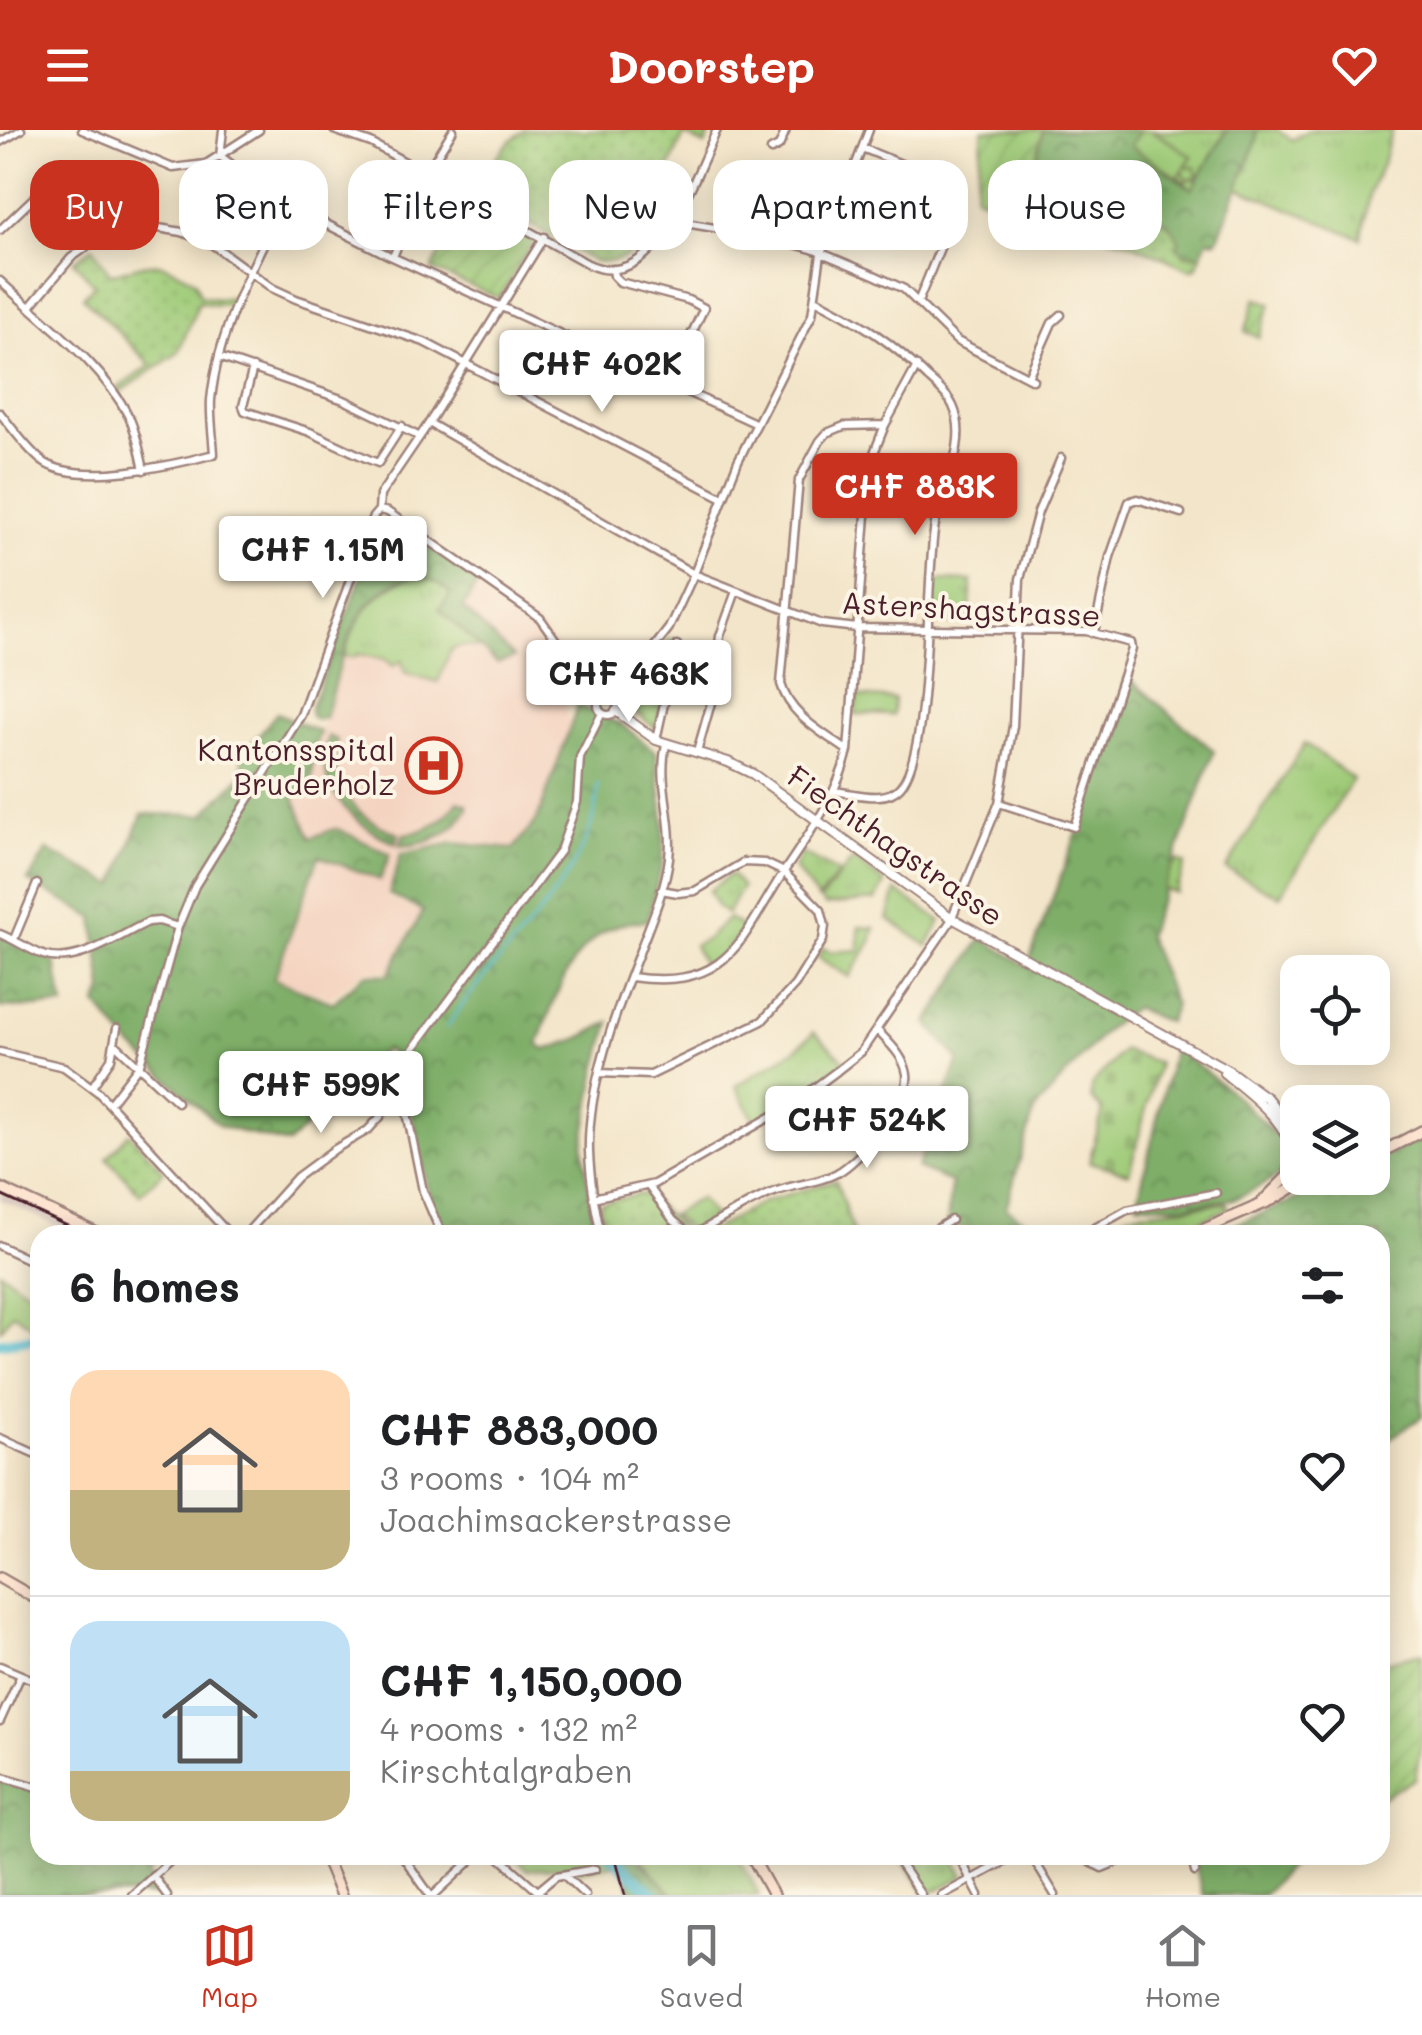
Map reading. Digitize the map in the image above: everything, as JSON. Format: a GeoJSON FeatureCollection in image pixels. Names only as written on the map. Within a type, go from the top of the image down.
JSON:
{"type":"FeatureCollection","features":[{"type":"Feature","properties":{"kind":"main road"},"geometry":{"type":"LineString","coordinates":[[1390,1147],[1422,1131]]}},
{"type":"Feature","properties":{"kind":"main road"},"geometry":{"type":"LineString","coordinates":[[1258,1206],[1280,1184]]}},
{"type":"Feature","properties":{"kind":"main road"},"geometry":{"type":"LineString","coordinates":[[0,1188],[80,1225]]}},
{"type":"Feature","properties":{"kind":"main road"},"geometry":{"type":"LineString","coordinates":[[1214,1225],[1280,1194]]}},
{"type":"Feature","properties":{"kind":"main road"},"geometry":{"type":"LineString","coordinates":[[0,1578],[30,1595]]}},
{"type":"Feature","properties":{"kind":"main road"},"geometry":{"type":"LineString","coordinates":[[328,1865],[341,1895]]}},
{"type":"Feature","properties":{"kind":"main road"},"geometry":{"type":"LineString","coordinates":[[756,1865],[773,1895]]}},
{"type":"Feature","properties":{"kind":"street"},"geometry":{"type":"LineString","coordinates":[[0,142],[21,130]]}},
{"type":"Feature","properties":{"kind":"street"},"geometry":{"type":"LineString","coordinates":[[82,130],[173,168],[194,168],[259,130]]}},
{"type":"Feature","properties":{"kind":"street"},"geometry":{"type":"LineString","coordinates":[[220,156],[223,130]]}},
{"type":"Feature","properties":{"kind":"street"},"geometry":{"type":"LineString","coordinates":[[334,130],[404,160]]}},
{"type":"Feature","properties":{"kind":"street"},"geometry":{"type":"LineString","coordinates":[[434,160],[453,130]]}},
{"type":"Feature","properties":{"kind":"street"},"geometry":{"type":"LineString","coordinates":[[693,181],[717,130]]}},
{"type":"Feature","properties":{"kind":"street"},"geometry":{"type":"LineString","coordinates":[[771,150],[779,146],[786,130]]}},
{"type":"Feature","properties":{"kind":"street"},"geometry":{"type":"LineString","coordinates":[[857,160],[869,130]]}},
{"type":"Feature","properties":{"kind":"street"},"geometry":{"type":"LineString","coordinates":[[862,148],[892,160]]}},
{"type":"Feature","properties":{"kind":"street"},"geometry":{"type":"LineString","coordinates":[[220,156],[225,160]]}},
{"type":"Feature","properties":{"kind":"street"},"geometry":{"type":"LineString","coordinates":[[0,230],[30,201]]}},
{"type":"Feature","properties":{"kind":"street"},"geometry":{"type":"LineString","coordinates":[[693,224],[772,238],[904,289],[956,341],[1030,378],[1052,324],[1061,316]]}},
{"type":"Feature","properties":{"kind":"street"},"geometry":{"type":"LineString","coordinates":[[328,225],[758,424]]}},
{"type":"Feature","properties":{"kind":"street"},"geometry":{"type":"LineString","coordinates":[[29,308],[71,258],[100,238],[147,226],[182,232],[213,245],[249,273],[296,299],[424,342],[723,498]]}},
{"type":"Feature","properties":{"kind":"street"},"geometry":{"type":"LineString","coordinates":[[529,230],[596,268],[624,267],[651,250]]}},
{"type":"Feature","properties":{"kind":"street"},"geometry":{"type":"LineString","coordinates":[[110,1103],[140,1064],[178,927],[207,865],[302,715],[373,517],[379,510],[380,495],[544,238]]}},
{"type":"Feature","properties":{"kind":"street"},"geometry":{"type":"LineString","coordinates":[[0,413],[43,461],[75,472],[144,470],[214,454],[211,401],[219,358],[260,250]]}},
{"type":"Feature","properties":{"kind":"street"},"geometry":{"type":"LineString","coordinates":[[393,257],[396,250]]}},
{"type":"Feature","properties":{"kind":"street"},"geometry":{"type":"LineString","coordinates":[[615,697],[668,628],[694,574],[723,498],[809,322],[823,250]]}},
{"type":"Feature","properties":{"kind":"street"},"geometry":{"type":"LineString","coordinates":[[918,302],[939,250]]}},
{"type":"Feature","properties":{"kind":"street"},"geometry":{"type":"LineString","coordinates":[[613,269],[620,282],[704,308],[668,383]]}},
{"type":"Feature","properties":{"kind":"street"},"geometry":{"type":"LineString","coordinates":[[0,281],[99,375],[121,403],[138,442],[144,470]]}},
{"type":"Feature","properties":{"kind":"street"},"geometry":{"type":"LineString","coordinates":[[816,300],[884,337],[917,366],[953,405],[959,427],[936,522],[918,734],[902,785],[881,797],[834,791]]}},
{"type":"Feature","properties":{"kind":"street"},"geometry":{"type":"LineString","coordinates":[[219,358],[344,400],[418,436]]}},
{"type":"Feature","properties":{"kind":"street"},"geometry":{"type":"LineString","coordinates":[[630,977],[672,981],[691,977],[738,949],[834,791],[848,750],[870,463],[917,366]]}},
{"type":"Feature","properties":{"kind":"street"},"geometry":{"type":"LineString","coordinates":[[253,368],[245,411],[310,432],[368,460],[378,463],[402,426]]}},
{"type":"Feature","properties":{"kind":"street","name":"Astershagstrasse"},"geometry":{"type":"LineString","coordinates":[[429,423],[694,574],[822,624],[1094,632],[1127,641],[1132,646],[1074,827],[998,803]]}},
{"type":"Feature","properties":{"kind":"street"},"geometry":{"type":"LineString","coordinates":[[848,750],[795,711],[785,697],[780,670],[796,494],[820,441],[836,428],[885,426]]}},
{"type":"Feature","properties":{"kind":"street"},"geometry":{"type":"LineString","coordinates":[[593,1198],[649,1187],[794,1104],[861,1052],[952,918],[998,803],[1013,726],[1020,579],[1028,544],[1061,458]]}},
{"type":"Feature","properties":{"kind":"street"},"geometry":{"type":"LineString","coordinates":[[1094,632],[1110,556],[1130,502],[1136,499],[1181,513]]}},
{"type":"Feature","properties":{"kind":"street"},"geometry":{"type":"LineString","coordinates":[[379,510],[451,554],[540,618],[601,698]]}},
{"type":"Feature","properties":{"kind":"street"},"geometry":{"type":"LineString","coordinates":[[697,752],[720,636],[736,592]]}},
{"type":"Feature","properties":{"kind":"street"},"geometry":{"type":"LineString","coordinates":[[656,740],[677,645]]}},
{"type":"Feature","properties":{"kind":"street"},"geometry":{"type":"LineString","coordinates":[[671,669],[714,681]]}},
{"type":"Feature","properties":{"kind":"street"},"geometry":{"type":"LineString","coordinates":[[615,697],[616,711],[602,714],[598,708],[601,698],[615,697]]}},
{"type":"Feature","properties":{"kind":"street","name":"Fiechthagstrasse"},"geometry":{"type":"LineString","coordinates":[[616,711],[656,740],[753,774],[952,918],[1228,1070],[1267,1098],[1280,1114]]}},
{"type":"Feature","properties":{"kind":"street"},"geometry":{"type":"LineString","coordinates":[[254,1225],[297,1177],[334,1148],[368,1130],[380,1117],[413,1049],[560,851],[577,802],[580,757],[602,714]]}},
{"type":"Feature","properties":{"kind":"street"},"geometry":{"type":"LineString","coordinates":[[599,1225],[588,1150],[599,1073],[669,861],[671,831],[663,773],[666,744]]}},
{"type":"Feature","properties":{"kind":"street"},"geometry":{"type":"LineString","coordinates":[[599,1073],[652,1075],[762,1021],[779,1006],[823,940],[821,910],[784,872],[765,863],[744,862],[695,891],[661,890]]}},
{"type":"Feature","properties":{"kind":"street"},"geometry":{"type":"LineString","coordinates":[[14,939],[36,884]]}},
{"type":"Feature","properties":{"kind":"street"},"geometry":{"type":"LineString","coordinates":[[0,934],[48,957],[71,956],[148,922],[178,927]]}},
{"type":"Feature","properties":{"kind":"street"},"geometry":{"type":"LineString","coordinates":[[92,1087],[111,1058],[116,1028]]}},
{"type":"Feature","properties":{"kind":"street"},"geometry":{"type":"LineString","coordinates":[[711,1225],[774,1192],[834,1175],[846,1168],[886,1124],[907,1092],[907,1071],[898,1053],[877,1030]]}},
{"type":"Feature","properties":{"kind":"street"},"geometry":{"type":"LineString","coordinates":[[115,1044],[177,1102]]}},
{"type":"Feature","properties":{"kind":"street"},"geometry":{"type":"LineString","coordinates":[[0,1052],[64,1067],[92,1087],[221,1225]]}},
{"type":"Feature","properties":{"kind":"street","name":"Fiechthagstrasse"},"geometry":{"type":"LineString","coordinates":[[1208,1061],[1280,1128]]}},
{"type":"Feature","properties":{"kind":"street"},"geometry":{"type":"LineString","coordinates":[[390,1096],[405,1103],[423,1191],[438,1225]]}},
{"type":"Feature","properties":{"kind":"street"},"geometry":{"type":"LineString","coordinates":[[649,1187],[679,1225]]}},
{"type":"Feature","properties":{"kind":"street"},"geometry":{"type":"LineString","coordinates":[[1100,1225],[1126,1210],[1216,1194]]}},
{"type":"Feature","properties":{"kind":"street"},"geometry":{"type":"LineString","coordinates":[[943,1225],[951,1220]]}},
{"type":"Feature","properties":{"kind":"street"},"geometry":{"type":"LineString","coordinates":[[0,1246],[30,1260]]}},
{"type":"Feature","properties":{"kind":"street"},"geometry":{"type":"LineString","coordinates":[[0,1439],[30,1452]]}},
{"type":"Feature","properties":{"kind":"street"},"geometry":{"type":"LineString","coordinates":[[0,1666],[30,1679]]}},
{"type":"Feature","properties":{"kind":"street"},"geometry":{"type":"LineString","coordinates":[[0,1721],[21,1675]]}},
{"type":"Feature","properties":{"kind":"street"},"geometry":{"type":"LineString","coordinates":[[0,1776],[30,1785]]}},
{"type":"Feature","properties":{"kind":"street"},"geometry":{"type":"LineString","coordinates":[[132,1895],[167,1865]]}},
{"type":"Feature","properties":{"kind":"street"},"geometry":{"type":"LineString","coordinates":[[410,1865],[432,1895],[466,1865]]}},
{"type":"Feature","properties":{"kind":"street"},"geometry":{"type":"LineString","coordinates":[[508,1865],[540,1893],[556,1876],[595,1869]]}},
{"type":"Feature","properties":{"kind":"street"},"geometry":{"type":"LineString","coordinates":[[901,1865],[921,1895]]}},
{"type":"Feature","properties":{"kind":"street"},"geometry":{"type":"LineString","coordinates":[[963,1865],[979,1895]]}},
{"type":"Feature","properties":{"kind":"street"},"geometry":{"type":"LineString","coordinates":[[942,1895],[998,1865]]}},
{"type":"Feature","properties":{"kind":"street"},"geometry":{"type":"LineString","coordinates":[[1038,1865],[1055,1895]]}},
{"type":"Feature","properties":{"kind":"street"},"geometry":{"type":"LineString","coordinates":[[1193,1865],[1195,1872]]}},
{"type":"Feature","properties":{"kind":"street"},"geometry":{"type":"LineString","coordinates":[[564,1875],[585,1895]]}},
{"type":"Feature","properties":{"kind":"street"},"geometry":{"type":"LineString","coordinates":[[154,1876],[167,1895]]}},
{"type":"Feature","properties":{"kind":"shaded area","name":"Kantonsspital Bruderholz"},"geometry":{"type":"Polygon","coordinates":[[[410,538],[500,596],[544,630],[571,669],[563,698],[570,723],[536,820],[512,848],[453,840],[399,852],[386,897],[420,912],[388,971],[362,971],[331,998],[276,978],[321,858],[380,881],[392,853],[336,827],[312,837],[295,798],[314,781],[315,750],[351,637],[410,538]]]}},
{"type":"Feature","properties":{"kind":"shaded area"},"geometry":{"type":"Polygon","coordinates":[[[0,1193],[69,1225],[56,1225],[0,1199],[0,1193]]]}},
{"type":"Feature","properties":{"kind":"green space"},"geometry":{"type":"Polygon","coordinates":[[[524,130],[712,130],[705,145],[684,135],[673,160],[549,160],[549,235],[529,223],[529,160],[494,160],[524,130]]]}},
{"type":"Feature","properties":{"kind":"green space"},"geometry":{"type":"Polygon","coordinates":[[[983,130],[1043,130],[1036,160],[988,160],[988,201],[975,195],[983,130]]]}},
{"type":"Feature","properties":{"kind":"green space"},"geometry":{"type":"Polygon","coordinates":[[[1043,130],[1140,130],[1131,146],[1151,160],[1036,160],[1043,130]]]}},
{"type":"Feature","properties":{"kind":"green space"},"geometry":{"type":"Polygon","coordinates":[[[1140,130],[1151,130],[1192,156],[1184,168],[1195,167],[1197,178],[1186,180],[1183,170],[1178,177],[1162,167],[1162,160],[1152,160],[1130,146],[1140,130]]]}},
{"type":"Feature","properties":{"kind":"green space"},"geometry":{"type":"Polygon","coordinates":[[[1152,130],[1227,130],[1192,189],[1178,177],[1192,156],[1152,130]]]}},
{"type":"Feature","properties":{"kind":"green space"},"geometry":{"type":"Polygon","coordinates":[[[1227,130],[1257,130],[1256,142],[1217,241],[1208,240],[1201,256],[1186,255],[1177,247],[1179,241],[1162,223],[1162,168],[1192,189],[1227,130]]]}},
{"type":"Feature","properties":{"kind":"green space"},"geometry":{"type":"Polygon","coordinates":[[[1257,130],[1277,130],[1292,140],[1309,130],[1392,130],[1370,192],[1360,238],[1238,188],[1257,130]]]}},
{"type":"Feature","properties":{"kind":"green space"},"geometry":{"type":"Polygon","coordinates":[[[1162,219],[1174,231],[1179,241],[1177,247],[1186,255],[1201,256],[1191,270],[1146,250],[1162,250],[1162,219]]]}},
{"type":"Feature","properties":{"kind":"green space"},"geometry":{"type":"Polygon","coordinates":[[[95,250],[110,274],[146,264],[162,265],[195,281],[200,296],[235,297],[233,304],[199,302],[178,353],[119,393],[116,389],[151,365],[83,297],[94,285],[74,261],[95,250]]]}},
{"type":"Feature","properties":{"kind":"green space"},"geometry":{"type":"Polygon","coordinates":[[[442,250],[529,250],[499,298],[432,270],[442,250]]]}},
{"type":"Feature","properties":{"kind":"green space"},"geometry":{"type":"Polygon","coordinates":[[[574,250],[639,250],[617,260],[593,261],[574,250]]]}},
{"type":"Feature","properties":{"kind":"green space"},"geometry":{"type":"Polygon","coordinates":[[[1256,298],[1271,304],[1259,337],[1245,332],[1256,298]]]}},
{"type":"Feature","properties":{"kind":"green space"},"geometry":{"type":"Polygon","coordinates":[[[383,520],[479,582],[463,608],[514,658],[497,663],[439,609],[451,594],[440,585],[416,577],[402,580],[384,589],[358,620],[325,718],[317,720],[310,709],[383,520]],[[390,547],[382,569],[413,561],[415,555],[390,547]]]}},
{"type":"Feature","properties":{"kind":"green space"},"geometry":{"type":"Polygon","coordinates":[[[390,546],[416,555],[413,561],[380,570],[390,546]]]}},
{"type":"Feature","properties":{"kind":"green space"},"geometry":{"type":"Polygon","coordinates":[[[412,577],[437,581],[451,594],[439,609],[486,649],[451,649],[438,682],[405,673],[402,661],[393,666],[385,659],[358,654],[354,658],[344,656],[353,630],[368,607],[387,589],[412,577]]]}},
{"type":"Feature","properties":{"kind":"green space"},"geometry":{"type":"Polygon","coordinates":[[[933,580],[972,581],[969,622],[935,623],[931,618],[933,580]]]}},
{"type":"Feature","properties":{"kind":"green space"},"geometry":{"type":"Polygon","coordinates":[[[669,639],[676,641],[656,729],[628,706],[649,676],[645,672],[669,639]]]}},
{"type":"Feature","properties":{"kind":"green space"},"geometry":{"type":"Polygon","coordinates":[[[1127,677],[1214,751],[1147,936],[1175,1005],[1168,1022],[1134,1008],[1107,1029],[1034,1111],[1006,1208],[1033,1225],[947,1225],[951,1182],[917,1168],[959,1060],[927,1023],[982,938],[1027,966],[1096,783],[1127,677]]]}},
{"type":"Feature","properties":{"kind":"green space"},"geometry":{"type":"Polygon","coordinates":[[[857,696],[894,699],[893,715],[855,714],[857,696]]]}},
{"type":"Feature","properties":{"kind":"green space"},"geometry":{"type":"Polygon","coordinates":[[[578,705],[621,724],[656,752],[664,819],[663,861],[647,921],[603,932],[587,945],[562,982],[538,1045],[545,1050],[610,1022],[583,1146],[595,1225],[442,1225],[432,1210],[408,1100],[400,1090],[402,1063],[385,1049],[288,1144],[220,1126],[126,1041],[97,1005],[103,990],[94,918],[28,881],[47,850],[115,885],[142,814],[203,815],[244,773],[242,755],[277,713],[320,732],[313,750],[312,780],[294,798],[311,838],[336,828],[390,854],[380,880],[319,856],[274,979],[333,1003],[365,974],[388,975],[423,911],[389,894],[401,854],[453,843],[513,849],[537,820],[578,705]]]}},
{"type":"Feature","properties":{"kind":"green space"},"geometry":{"type":"Polygon","coordinates":[[[328,736],[337,740],[336,772],[348,799],[370,820],[399,834],[396,844],[352,815],[331,788],[325,755],[328,736]]]}},
{"type":"Feature","properties":{"kind":"green space"},"geometry":{"type":"Polygon","coordinates":[[[1305,743],[1353,779],[1280,896],[1226,869],[1305,743]]]}},
{"type":"Feature","properties":{"kind":"green space"},"geometry":{"type":"Polygon","coordinates":[[[458,801],[467,804],[468,809],[448,831],[421,843],[400,846],[404,834],[435,824],[458,801]]]}},
{"type":"Feature","properties":{"kind":"green space"},"geometry":{"type":"Polygon","coordinates":[[[802,853],[839,873],[818,899],[794,868],[802,853]]]}},
{"type":"Feature","properties":{"kind":"green space"},"geometry":{"type":"Polygon","coordinates":[[[853,859],[885,883],[876,900],[825,905],[820,900],[853,859]]]}},
{"type":"Feature","properties":{"kind":"green space"},"geometry":{"type":"Polygon","coordinates":[[[1178,861],[1185,864],[1176,893],[1163,889],[1178,861]]]}},
{"type":"Feature","properties":{"kind":"green space"},"geometry":{"type":"Polygon","coordinates":[[[731,874],[742,887],[727,914],[718,908],[709,891],[731,874]]]}},
{"type":"Feature","properties":{"kind":"green space"},"geometry":{"type":"Polygon","coordinates":[[[896,891],[941,921],[928,946],[888,919],[896,891]]]}},
{"type":"Feature","properties":{"kind":"green space"},"geometry":{"type":"Polygon","coordinates":[[[728,918],[746,929],[727,953],[703,965],[694,945],[708,938],[728,918]]]}},
{"type":"Feature","properties":{"kind":"green space"},"geometry":{"type":"Polygon","coordinates":[[[859,927],[875,928],[871,942],[849,977],[818,957],[823,948],[830,952],[859,950],[859,927]]]}},
{"type":"Feature","properties":{"kind":"green space"},"geometry":{"type":"Polygon","coordinates":[[[0,933],[55,962],[64,1006],[0,1008],[0,933]]]}},
{"type":"Feature","properties":{"kind":"green space"},"geometry":{"type":"Polygon","coordinates":[[[814,1032],[845,1061],[809,1090],[755,1122],[736,1086],[796,1049],[814,1032]]]}},
{"type":"Feature","properties":{"kind":"green space"},"geometry":{"type":"Polygon","coordinates":[[[1174,1047],[1231,1092],[1280,1138],[1280,1176],[1236,1199],[1184,1206],[1137,1203],[1174,1047]]]}},
{"type":"Feature","properties":{"kind":"green space"},"geometry":{"type":"Polygon","coordinates":[[[1123,1050],[1158,1063],[1129,1173],[1089,1162],[1103,1110],[1091,1099],[1092,1085],[1123,1050]]]}},
{"type":"Feature","properties":{"kind":"green space"},"geometry":{"type":"Polygon","coordinates":[[[129,1133],[164,1171],[140,1194],[107,1158],[129,1133]]]}},
{"type":"Feature","properties":{"kind":"green space"},"geometry":{"type":"Polygon","coordinates":[[[1422,1137],[1422,1417],[1390,1438],[1390,1225],[1234,1225],[1305,1195],[1390,1195],[1390,1154],[1422,1137]]]}},
{"type":"Feature","properties":{"kind":"green space"},"geometry":{"type":"Polygon","coordinates":[[[836,1180],[851,1225],[722,1225],[763,1202],[836,1180]]]}},
{"type":"Feature","properties":{"kind":"green space"},"geometry":{"type":"Polygon","coordinates":[[[646,1195],[678,1225],[603,1225],[600,1203],[646,1195]]]}},
{"type":"Feature","properties":{"kind":"green space"},"geometry":{"type":"Polygon","coordinates":[[[700,1198],[716,1220],[707,1225],[683,1225],[671,1215],[700,1198]]]}},
{"type":"Feature","properties":{"kind":"green space"},"geometry":{"type":"Polygon","coordinates":[[[1226,1203],[1229,1208],[1191,1225],[1110,1225],[1131,1213],[1226,1203]]]}},
{"type":"Feature","properties":{"kind":"green space"},"geometry":{"type":"Polygon","coordinates":[[[0,1271],[30,1293],[30,1325],[13,1313],[0,1330],[0,1271]]]}},
{"type":"Feature","properties":{"kind":"green space"},"geometry":{"type":"Polygon","coordinates":[[[1422,1653],[1422,1739],[1415,1779],[1390,1793],[1390,1661],[1422,1653]]]}},
{"type":"Feature","properties":{"kind":"green space"},"geometry":{"type":"Polygon","coordinates":[[[0,1780],[30,1788],[30,1865],[158,1865],[148,1875],[162,1895],[0,1895],[0,1780]]]}},
{"type":"Feature","properties":{"kind":"green space"},"geometry":{"type":"Polygon","coordinates":[[[522,1865],[613,1865],[572,1871],[567,1867],[527,1870],[522,1865]]]}},
{"type":"Feature","properties":{"kind":"green space"},"geometry":{"type":"Polygon","coordinates":[[[624,1865],[644,1865],[672,1895],[632,1895],[624,1865]]]}},
{"type":"Feature","properties":{"kind":"green space"},"geometry":{"type":"Polygon","coordinates":[[[646,1865],[743,1865],[759,1895],[673,1895],[646,1865]]]}},
{"type":"Feature","properties":{"kind":"green space"},"geometry":{"type":"Polygon","coordinates":[[[906,1865],[957,1865],[964,1876],[927,1895],[906,1865]]]}},
{"type":"Feature","properties":{"kind":"green space"},"geometry":{"type":"Polygon","coordinates":[[[1195,1865],[1291,1865],[1262,1895],[1203,1895],[1195,1865]]]}},
{"type":"Feature","properties":{"kind":"waterway"},"geometry":{"type":"LineString","coordinates":[[447,1027],[562,883],[593,819],[598,784]]}},
{"type":"Feature","properties":{"kind":"waterway"},"geometry":{"type":"LineString","coordinates":[[0,1343],[30,1338]]}},
{"type":"Feature","properties":{"kind":"waterway"},"geometry":{"type":"LineString","coordinates":[[621,1865],[655,1895]]}},
{"type":"Feature","properties":{"kind":"tram line"},"geometry":{"type":"LineString","coordinates":[[0,1195],[65,1225]]}},
{"type":"Feature","properties":{"kind":"tram line"},"geometry":{"type":"LineString","coordinates":[[618,1865],[625,1895]]}},
{"type":"Feature","properties":{"kind":"place","name":"Kantonsspital Bruderholz"},"geometry":{"type":"Point","coordinates":[434,766]}}]}
